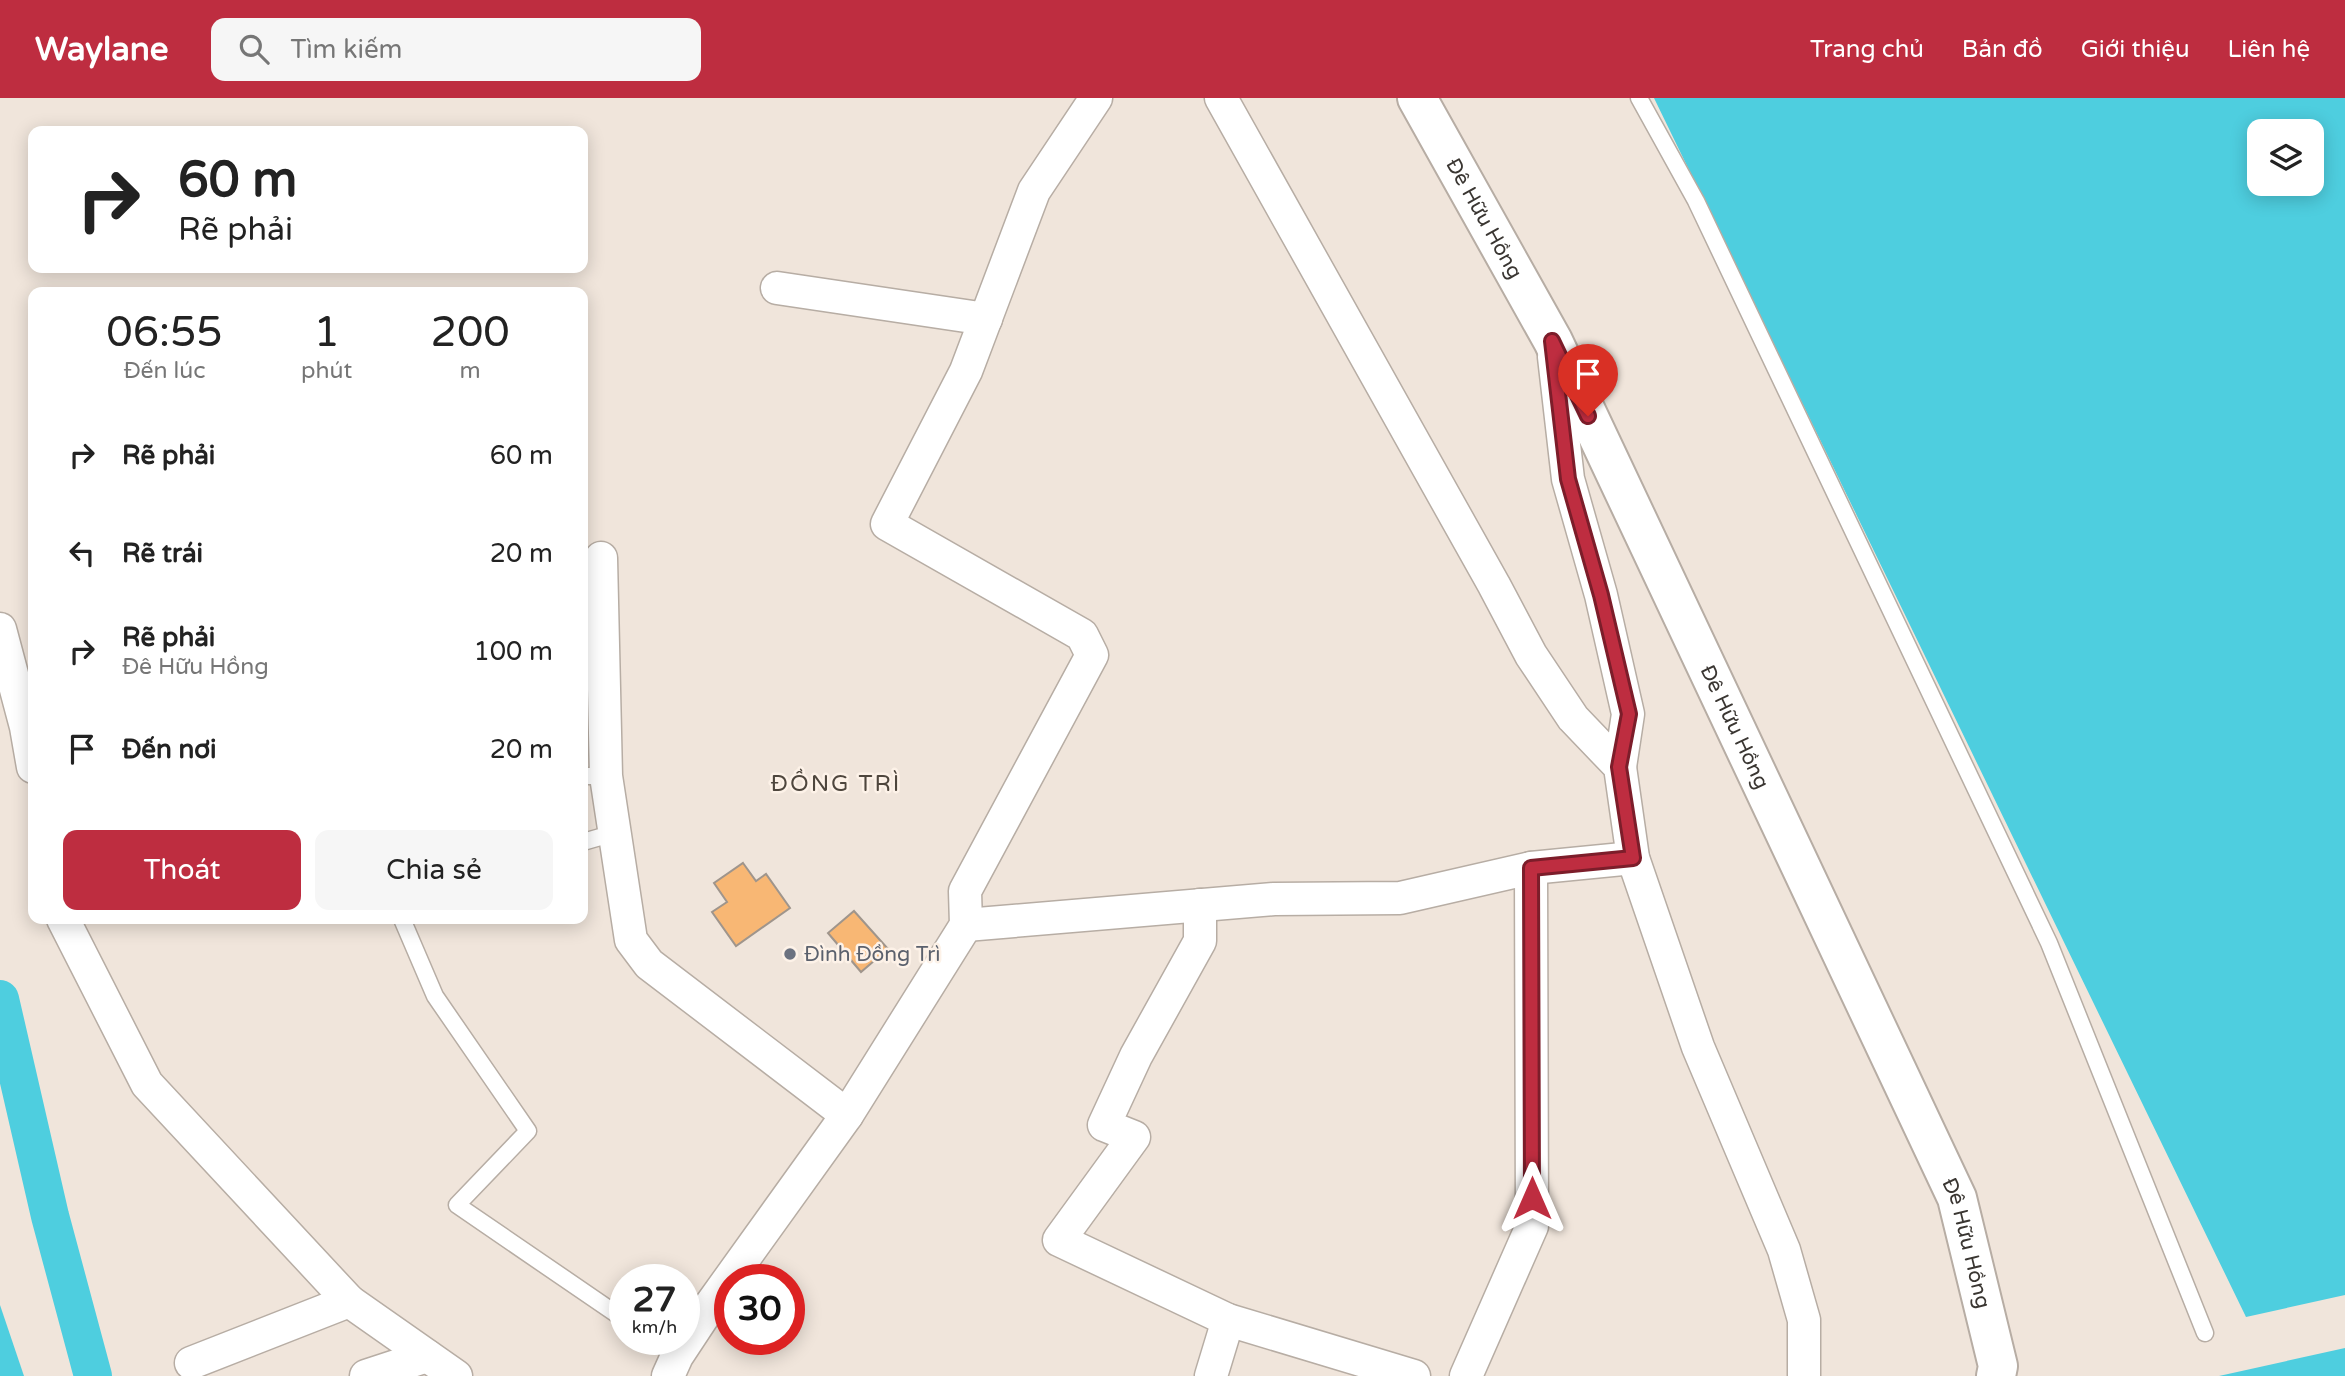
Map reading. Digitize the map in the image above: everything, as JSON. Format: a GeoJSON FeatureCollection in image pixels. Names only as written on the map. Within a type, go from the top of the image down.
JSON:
{"type":"FeatureCollection","features":[{"type":"Feature","properties":{"kind":"main road","name":"Đê Hữu Hồng"},"geometry":{"type":"LineString","coordinates":[[1417,98],[1552,341],[1957,1198],[1998,1366],[1996,1376]]}},
{"type":"Feature","properties":{"kind":"street"},"geometry":{"type":"LineString","coordinates":[[665,1357],[847,1115],[966,925],[965,891],[1092,655],[1082,635],[887,524],[966,371],[1034,191],[1096,98]]}},
{"type":"Feature","properties":{"kind":"street"},"geometry":{"type":"LineString","coordinates":[[1221,98],[1531,654],[1573,718],[1619,767]]}},
{"type":"Feature","properties":{"kind":"street"},"geometry":{"type":"LineString","coordinates":[[777,288],[986,319]]}},
{"type":"Feature","properties":{"kind":"street"},"geometry":{"type":"LineString","coordinates":[[1552,341],[1568,479],[1601,595],[1629,714],[1619,767],[1633,858],[1698,1047],[1784,1250],[1804,1320],[1804,1376]]}},
{"type":"Feature","properties":{"kind":"street"},"geometry":{"type":"LineString","coordinates":[[601,558],[594,776],[614,833],[631,940],[649,964],[847,1115]]}},
{"type":"Feature","properties":{"kind":"street"},"geometry":{"type":"LineString","coordinates":[[0,629],[28,720]]}},
{"type":"Feature","properties":{"kind":"street"},"geometry":{"type":"LineString","coordinates":[[966,925],[1275,899],[1400,898],[1531,868],[1633,858]]}},
{"type":"Feature","properties":{"kind":"street"},"geometry":{"type":"LineString","coordinates":[[1466,1376],[1532,1226],[1531,868]]}},
{"type":"Feature","properties":{"kind":"street"},"geometry":{"type":"LineString","coordinates":[[1200,905],[1200,941],[1136,1056],[1104,1125],[1135,1137],[1059,1240],[1228,1320],[1414,1376]]}},
{"type":"Feature","properties":{"kind":"street"},"geometry":{"type":"LineString","coordinates":[[66,924],[147,1084],[349,1301],[456,1376]]}},
{"type":"Feature","properties":{"kind":"street"},"geometry":{"type":"LineString","coordinates":[[191,1363],[349,1301]]}},
{"type":"Feature","properties":{"kind":"street"},"geometry":{"type":"LineString","coordinates":[[1211,1376],[1228,1320]]}},
{"type":"Feature","properties":{"kind":"street"},"geometry":{"type":"LineString","coordinates":[[366,1376],[427,1356]]}},
{"type":"Feature","properties":{"kind":"lane"},"geometry":{"type":"LineString","coordinates":[[1639,98],[1702,214],[2049,943],[2205,1333]]}},
{"type":"Feature","properties":{"kind":"lane"},"geometry":{"type":"LineString","coordinates":[[588,841],[614,833]]}},
{"type":"Feature","properties":{"kind":"lane"},"geometry":{"type":"LineString","coordinates":[[404,924],[435,996],[528,1131],[457,1205],[609,1309]]}},
{"type":"Feature","properties":{"kind":"water"},"geometry":{"type":"Polygon","coordinates":[[[1654,98],[2345,98],[2345,1295],[2246,1317],[1654,98]]]}},
{"type":"Feature","properties":{"kind":"water"},"geometry":{"type":"Polygon","coordinates":[[[0,1305],[24,1376],[0,1376],[0,1305]]]}},
{"type":"Feature","properties":{"kind":"water"},"geometry":{"type":"Polygon","coordinates":[[[2345,1348],[2345,1376],[2219,1376],[2345,1348]]]}},
{"type":"Feature","properties":{"kind":"building"},"geometry":{"type":"Polygon","coordinates":[[[743,863],[756,881],[766,874],[790,908],[736,946],[712,912],[727,902],[714,883],[743,863]]]}},
{"type":"Feature","properties":{"kind":"building"},"geometry":{"type":"Polygon","coordinates":[[[854,911],[888,949],[861,972],[828,933],[854,911]]]}},
{"type":"Feature","properties":{"kind":"waterway"},"geometry":{"type":"LineString","coordinates":[[0,999],[50,1216],[93,1376]]}},
{"type":"Feature","properties":{"kind":"place","name":"Đình Đồng Trì"},"geometry":{"type":"Point","coordinates":[790,954]}},
{"type":"Feature","properties":{"kind":"district","name":"ĐỒNG TRÌ"},"geometry":{"type":"Point","coordinates":[836,784]}},
{"type":"Feature","properties":{"kind":"route"},"geometry":{"type":"LineString","coordinates":[[1532,1198],[1531,868],[1633,858],[1619,767],[1629,714],[1601,595],[1568,479],[1552,341],[1588,416]]}}]}
